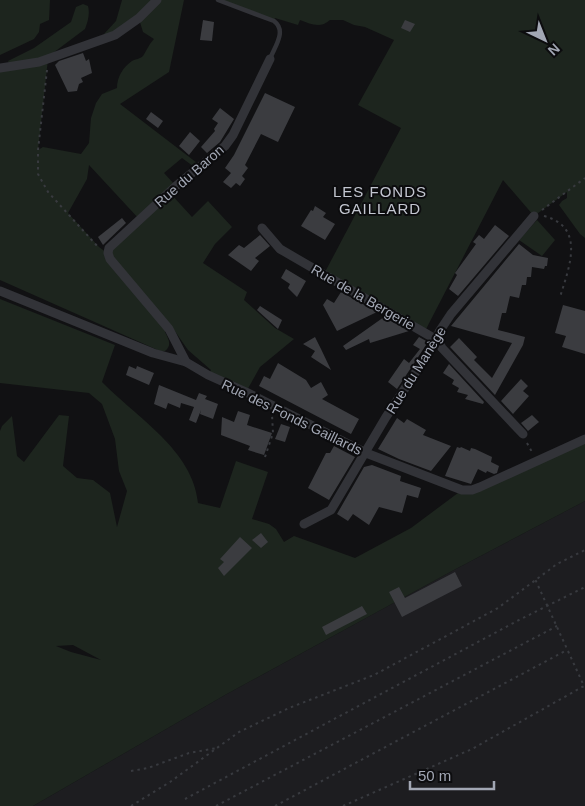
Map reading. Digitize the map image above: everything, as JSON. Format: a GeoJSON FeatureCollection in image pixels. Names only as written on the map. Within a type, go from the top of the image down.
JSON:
{"type":"FeatureCollection","features":[{"type":"Feature","properties":{"kind":"street"},"geometry":{"type":"LineString","coordinates":[[0,68],[48,59],[114,35],[139,18],[157,0]]}},
{"type":"Feature","properties":{"kind":"street","name":"Rue du Baron"},"geometry":{"type":"LineString","coordinates":[[108,253],[109,248],[170,192],[225,146],[270,58]]}},
{"type":"Feature","properties":{"kind":"street","name":"Rue du Manège"},"geometry":{"type":"LineString","coordinates":[[304,524],[331,510],[386,417],[437,340],[439,332],[451,314],[534,216]]}},
{"type":"Feature","properties":{"kind":"street","name":"Rue de la Bergerie"},"geometry":{"type":"LineString","coordinates":[[262,228],[280,249],[437,340],[442,348],[523,434]]}},
{"type":"Feature","properties":{"kind":"street"},"geometry":{"type":"LineString","coordinates":[[108,253],[110,259],[169,329],[186,362]]}},
{"type":"Feature","properties":{"kind":"street","name":"Rue des Fonds Gaillards"},"geometry":{"type":"LineString","coordinates":[[0,291],[153,353],[186,362],[208,375],[246,392],[274,408],[366,453],[462,490],[472,490],[480,487],[585,439]]}},
{"type":"Feature","properties":{"kind":"lane","name":"Rue du Baron"},"geometry":{"type":"LineString","coordinates":[[218,0],[274,21],[279,26],[281,33],[270,58]]}},
{"type":"Feature","properties":{"kind":"path"},"geometry":{"type":"LineString","coordinates":[[48,59],[38,150],[38,174],[48,192],[99,248],[108,253]]}},
{"type":"Feature","properties":{"kind":"path"},"geometry":{"type":"LineString","coordinates":[[534,216],[585,178]]}},
{"type":"Feature","properties":{"kind":"path"},"geometry":{"type":"LineString","coordinates":[[534,216],[546,216],[557,221],[569,229],[573,236],[575,253],[560,297]]}},
{"type":"Feature","properties":{"kind":"path"},"geometry":{"type":"LineString","coordinates":[[265,457],[273,432],[271,418],[274,408]]}},
{"type":"Feature","properties":{"kind":"path"},"geometry":{"type":"LineString","coordinates":[[523,434],[536,461]]}},
{"type":"Feature","properties":{"kind":"path"},"geometry":{"type":"LineString","coordinates":[[131,806],[170,782],[239,732],[289,708],[374,675],[498,608],[557,564],[585,550]]}},
{"type":"Feature","properties":{"kind":"path"},"geometry":{"type":"LineString","coordinates":[[343,806],[472,748],[584,686],[535,579]]}},
{"type":"Feature","properties":{"kind":"path"},"geometry":{"type":"LineString","coordinates":[[185,799],[476,643],[585,587]]}},
{"type":"Feature","properties":{"kind":"path"},"geometry":{"type":"LineString","coordinates":[[216,806],[557,626]]}},
{"type":"Feature","properties":{"kind":"path"},"geometry":{"type":"LineString","coordinates":[[275,806],[567,650]]}},
{"type":"Feature","properties":{"kind":"path"},"geometry":{"type":"LineString","coordinates":[[131,771],[148,768],[189,753],[220,747]]}},
{"type":"Feature","properties":{"kind":"shaded area"},"geometry":{"type":"Polygon","coordinates":[[[0,0],[50,0],[49,20],[40,24],[39,32],[34,39],[0,55],[0,0]]]}},
{"type":"Feature","properties":{"kind":"shaded area"},"geometry":{"type":"Polygon","coordinates":[[[122,0],[184,0],[169,72],[120,104],[201,166],[197,169],[182,158],[164,173],[176,186],[170,193],[192,217],[208,201],[232,227],[215,244],[203,263],[247,292],[244,300],[275,328],[294,339],[260,367],[246,392],[208,375],[211,370],[188,350],[172,327],[165,332],[169,340],[169,347],[165,351],[160,351],[0,280],[0,68],[10,65],[8,61],[34,48],[71,22],[76,7],[83,4],[88,6],[89,12],[85,29],[45,59],[48,59],[38,150],[43,147],[81,154],[89,143],[91,118],[96,103],[102,94],[117,88],[119,76],[123,69],[132,61],[143,56],[154,39],[143,32],[139,19],[104,38],[104,34],[116,21],[122,0]],[[89,165],[87,179],[68,213],[99,247],[107,253],[140,220],[89,165]]]}},
{"type":"Feature","properties":{"kind":"shaded area"},"geometry":{"type":"Polygon","coordinates":[[[218,0],[585,0],[585,238],[559,205],[567,198],[567,192],[534,216],[503,180],[424,333],[324,274],[401,128],[358,105],[394,40],[365,27],[343,20],[330,20],[319,25],[300,20],[298,25],[275,18],[274,21],[218,0]]]}},
{"type":"Feature","properties":{"kind":"shaded area"},"geometry":{"type":"Polygon","coordinates":[[[537,220],[555,240],[542,256],[519,240],[537,220]]]}},
{"type":"Feature","properties":{"kind":"shaded area"},"geometry":{"type":"Polygon","coordinates":[[[0,299],[115,345],[102,382],[161,436],[174,451],[186,467],[194,484],[198,503],[220,508],[236,461],[268,472],[252,519],[269,524],[276,529],[284,542],[294,536],[355,558],[411,528],[462,490],[585,439],[585,501],[225,695],[33,806],[0,806],[0,431],[2,426],[12,416],[17,456],[24,462],[59,415],[69,416],[63,466],[77,478],[93,480],[110,493],[117,527],[127,491],[119,471],[115,439],[102,404],[89,393],[0,383],[0,299]],[[73,645],[56,646],[71,652],[101,660],[73,645]]]}},
{"type":"Feature","properties":{"kind":"shaded area"},"geometry":{"type":"Polygon","coordinates":[[[585,501],[585,806],[33,806],[225,695],[585,501]]]}},
{"type":"Feature","properties":{"kind":"building"},"geometry":{"type":"Polygon","coordinates":[[[203,20],[214,22],[212,41],[200,40],[203,20]]]}},
{"type":"Feature","properties":{"kind":"building"},"geometry":{"type":"Polygon","coordinates":[[[405,20],[415,24],[410,32],[401,28],[405,20]]]}},
{"type":"Feature","properties":{"kind":"building"},"geometry":{"type":"Polygon","coordinates":[[[83,53],[86,61],[89,59],[92,73],[81,78],[83,82],[79,84],[77,91],[68,92],[55,65],[59,61],[83,53]]]}},
{"type":"Feature","properties":{"kind":"building"},"geometry":{"type":"Polygon","coordinates":[[[265,93],[295,107],[278,142],[261,134],[245,165],[248,168],[242,176],[245,179],[240,186],[236,183],[231,188],[223,182],[231,173],[225,168],[234,155],[265,93]]]}},
{"type":"Feature","properties":{"kind":"building"},"geometry":{"type":"Polygon","coordinates":[[[220,108],[234,119],[220,142],[207,153],[201,147],[215,131],[214,129],[218,123],[212,119],[220,108]]]}},
{"type":"Feature","properties":{"kind":"building"},"geometry":{"type":"Polygon","coordinates":[[[151,112],[163,121],[158,128],[146,119],[151,112]]]}},
{"type":"Feature","properties":{"kind":"building"},"geometry":{"type":"Polygon","coordinates":[[[190,132],[200,141],[189,155],[179,146],[190,132]]]}},
{"type":"Feature","properties":{"kind":"building"},"geometry":{"type":"Polygon","coordinates":[[[315,206],[326,213],[323,217],[335,224],[325,240],[301,226],[315,206]]]}},
{"type":"Feature","properties":{"kind":"building"},"geometry":{"type":"Polygon","coordinates":[[[122,218],[126,223],[103,245],[98,237],[122,218]]]}},
{"type":"Feature","properties":{"kind":"building"},"geometry":{"type":"Polygon","coordinates":[[[495,225],[509,236],[458,296],[449,289],[457,275],[455,273],[476,244],[473,242],[479,235],[484,239],[495,225]]]}},
{"type":"Feature","properties":{"kind":"building"},"geometry":{"type":"Polygon","coordinates":[[[260,235],[270,246],[255,258],[259,261],[251,271],[228,255],[239,245],[244,248],[260,235]]]}},
{"type":"Feature","properties":{"kind":"building"},"geometry":{"type":"Polygon","coordinates":[[[519,244],[533,255],[548,258],[547,266],[544,269],[532,267],[531,277],[527,277],[526,285],[522,285],[519,298],[510,296],[506,313],[502,313],[498,330],[525,337],[523,345],[495,395],[450,347],[459,338],[477,357],[474,360],[492,378],[512,343],[451,326],[519,244]]]}},
{"type":"Feature","properties":{"kind":"building"},"geometry":{"type":"Polygon","coordinates":[[[286,269],[306,281],[297,297],[288,288],[290,284],[281,278],[286,269]]]}},
{"type":"Feature","properties":{"kind":"building"},"geometry":{"type":"Polygon","coordinates":[[[341,292],[377,312],[337,331],[323,305],[327,299],[334,303],[341,292]]]}},
{"type":"Feature","properties":{"kind":"building"},"geometry":{"type":"Polygon","coordinates":[[[563,305],[585,311],[585,354],[562,347],[566,336],[555,333],[563,305]]]}},
{"type":"Feature","properties":{"kind":"building"},"geometry":{"type":"Polygon","coordinates":[[[260,306],[282,320],[278,329],[257,310],[260,306]]]}},
{"type":"Feature","properties":{"kind":"building"},"geometry":{"type":"Polygon","coordinates":[[[384,317],[409,331],[370,343],[369,339],[346,350],[343,346],[384,317]]]}},
{"type":"Feature","properties":{"kind":"building"},"geometry":{"type":"Polygon","coordinates":[[[315,337],[331,370],[311,357],[315,351],[303,344],[315,337]]]}},
{"type":"Feature","properties":{"kind":"building"},"geometry":{"type":"Polygon","coordinates":[[[419,337],[428,342],[397,389],[388,382],[404,359],[409,363],[420,349],[413,345],[419,337]]]}},
{"type":"Feature","properties":{"kind":"building"},"geometry":{"type":"Polygon","coordinates":[[[278,363],[306,380],[311,388],[321,382],[328,395],[322,399],[359,419],[351,434],[259,386],[264,376],[270,379],[278,363]]]}},
{"type":"Feature","properties":{"kind":"building"},"geometry":{"type":"Polygon","coordinates":[[[449,364],[484,402],[483,404],[465,399],[468,395],[457,392],[459,388],[452,384],[454,380],[443,373],[449,364]]]}},
{"type":"Feature","properties":{"kind":"building"},"geometry":{"type":"Polygon","coordinates":[[[129,366],[136,369],[137,366],[154,373],[149,385],[126,375],[129,366]]]}},
{"type":"Feature","properties":{"kind":"building"},"geometry":{"type":"Polygon","coordinates":[[[521,379],[528,386],[523,391],[529,396],[513,414],[501,401],[521,379]]]}},
{"type":"Feature","properties":{"kind":"building"},"geometry":{"type":"Polygon","coordinates":[[[159,385],[196,400],[199,393],[207,396],[205,399],[218,404],[213,419],[200,414],[201,410],[196,423],[189,420],[194,407],[181,403],[180,408],[168,403],[166,409],[154,404],[159,385]]]}},
{"type":"Feature","properties":{"kind":"building"},"geometry":{"type":"Polygon","coordinates":[[[238,411],[250,415],[247,425],[272,433],[264,455],[248,450],[250,446],[221,435],[222,417],[234,422],[238,411]]]}},
{"type":"Feature","properties":{"kind":"building"},"geometry":{"type":"Polygon","coordinates":[[[532,415],[539,422],[528,431],[521,423],[532,415]]]}},
{"type":"Feature","properties":{"kind":"building"},"geometry":{"type":"Polygon","coordinates":[[[397,418],[404,423],[407,419],[426,430],[423,435],[451,446],[431,471],[378,449],[397,418]]]}},
{"type":"Feature","properties":{"kind":"building"},"geometry":{"type":"Polygon","coordinates":[[[281,424],[290,427],[285,442],[275,439],[281,424]]]}},
{"type":"Feature","properties":{"kind":"building"},"geometry":{"type":"Polygon","coordinates":[[[334,446],[355,457],[329,500],[308,488],[326,453],[330,453],[334,446]]]}},
{"type":"Feature","properties":{"kind":"building"},"geometry":{"type":"Polygon","coordinates":[[[457,447],[470,451],[471,448],[475,449],[492,457],[491,462],[499,466],[497,473],[494,474],[487,471],[486,473],[478,469],[471,484],[445,476],[457,447]]]}},
{"type":"Feature","properties":{"kind":"building"},"geometry":{"type":"Polygon","coordinates":[[[372,465],[401,476],[400,481],[421,488],[418,498],[407,495],[402,513],[379,507],[369,525],[353,514],[348,521],[337,514],[364,467],[372,465]]]}},
{"type":"Feature","properties":{"kind":"building"},"geometry":{"type":"Polygon","coordinates":[[[261,533],[268,542],[261,548],[252,540],[261,533]]]}},
{"type":"Feature","properties":{"kind":"building"},"geometry":{"type":"Polygon","coordinates":[[[240,537],[252,548],[224,576],[218,568],[224,562],[220,559],[240,537]]]}},
{"type":"Feature","properties":{"kind":"building"},"geometry":{"type":"Polygon","coordinates":[[[455,572],[462,586],[402,617],[389,592],[399,587],[405,598],[455,572]]]}},
{"type":"Feature","properties":{"kind":"building"},"geometry":{"type":"Polygon","coordinates":[[[362,606],[367,614],[326,635],[322,627],[362,606]]]}},
{"type":"Feature","properties":{"kind":"district","name":"LES FONDS GAILLARD"},"geometry":{"type":"Point","coordinates":[380,200]}}]}
